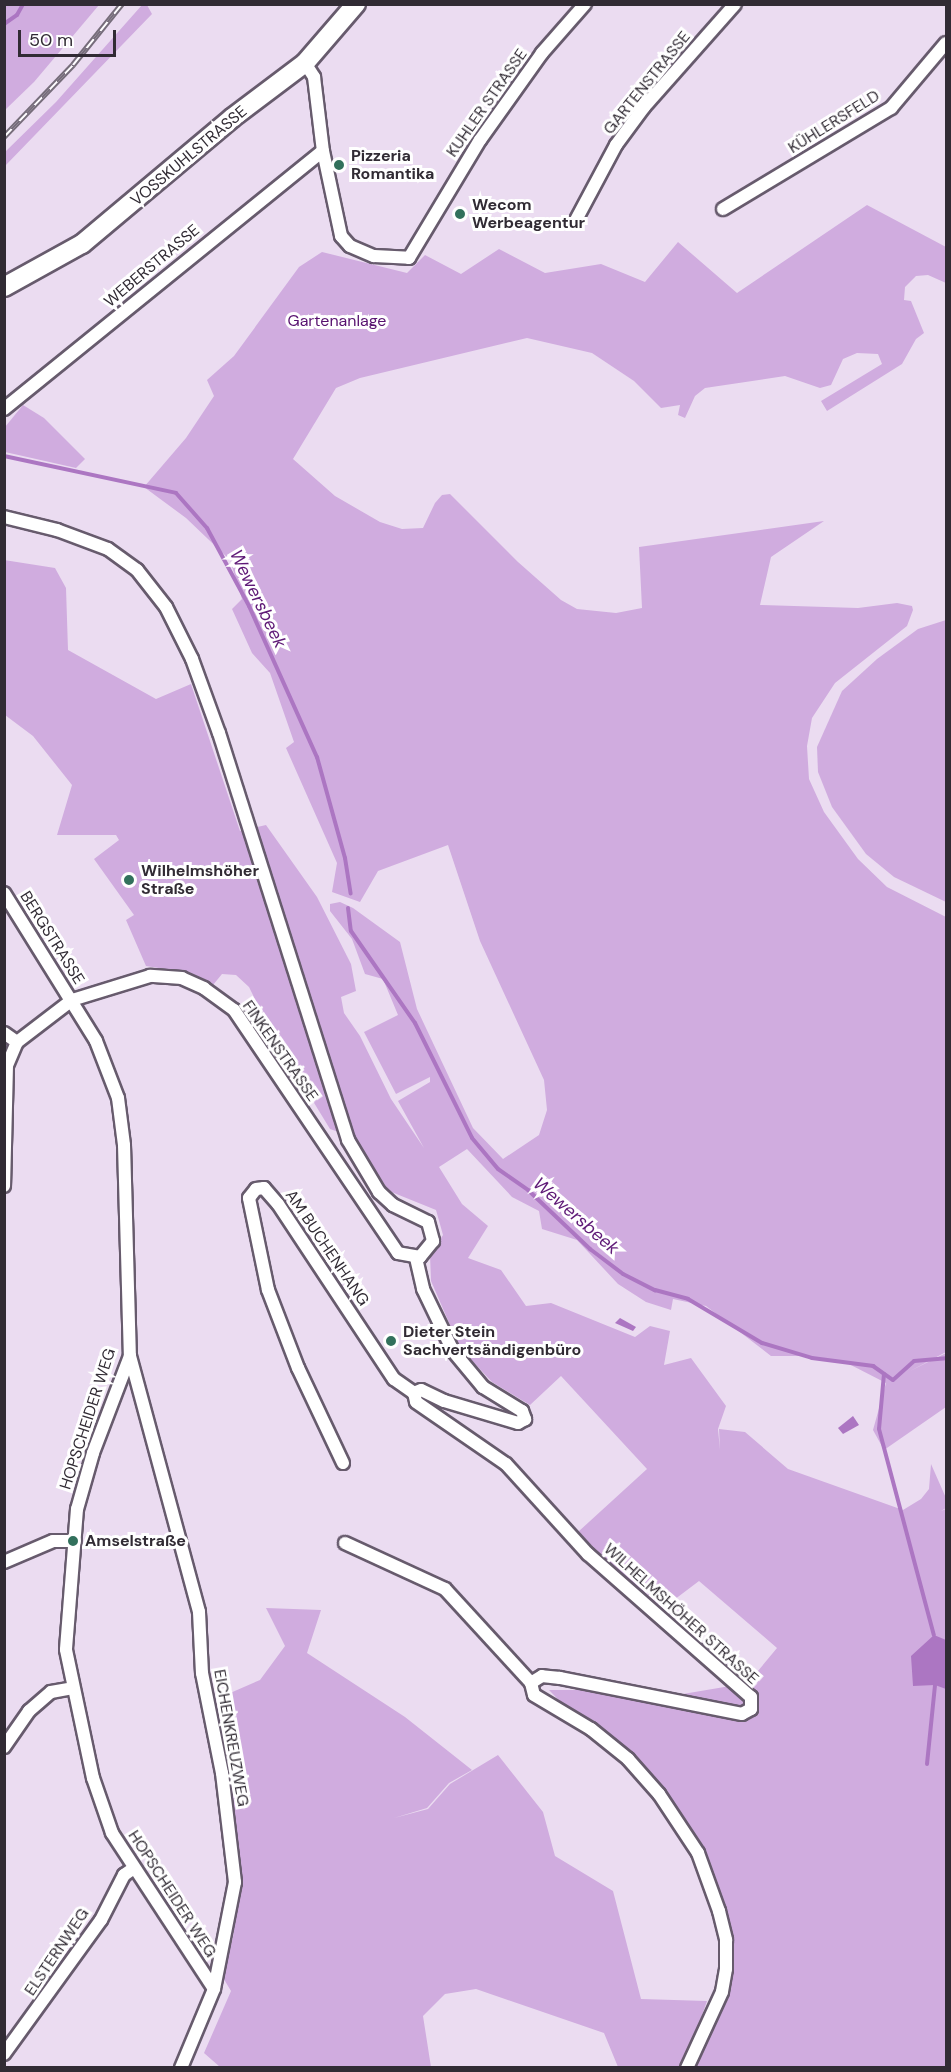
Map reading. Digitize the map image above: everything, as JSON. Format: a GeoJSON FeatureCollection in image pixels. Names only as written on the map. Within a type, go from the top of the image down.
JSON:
{"type":"FeatureCollection","features":[{"type":"Feature","properties":{"kind":"street","name":"VOSSKUHLSTRASSE"},"geometry":{"type":"LineString","coordinates":[[4,286],[82,244],[232,118],[305,63],[356,4]]}},
{"type":"Feature","properties":{"kind":"street","name":"KUHLER STRASSE"},"geometry":{"type":"LineString","coordinates":[[305,63],[314,77],[323,151],[340,236],[350,246],[374,256],[409,258],[486,132],[542,53],[585,4]]}},
{"type":"Feature","properties":{"kind":"street","name":"GARTENSTRASSE"},"geometry":{"type":"LineString","coordinates":[[576,220],[616,145],[644,107],[735,4]]}},
{"type":"Feature","properties":{"kind":"street","name":"KÜHLERSFELD"},"geometry":{"type":"LineString","coordinates":[[723,209],[891,108],[946,43]]}},
{"type":"Feature","properties":{"kind":"street","name":"WEBERSTRASSE"},"geometry":{"type":"LineString","coordinates":[[4,410],[323,151]]}},
{"type":"Feature","properties":{"kind":"street"},"geometry":{"type":"LineString","coordinates":[[4,517],[57,530],[108,549],[151,585],[176,622],[202,684],[252,831],[348,1140],[385,1198],[422,1217],[431,1227],[432,1245],[416,1258],[423,1290],[453,1351],[483,1387],[522,1411],[525,1419],[518,1423],[444,1401],[421,1390],[414,1393]]}},
{"type":"Feature","properties":{"kind":"street","name":"BERGSTRASSE"},"geometry":{"type":"LineString","coordinates":[[4,893],[72,1000]]}},
{"type":"Feature","properties":{"kind":"street","name":"FINKENSTRASSE"},"geometry":{"type":"LineString","coordinates":[[17,1042],[72,1000],[150,976],[193,983],[234,1010],[398,1254],[416,1258]]}},
{"type":"Feature","properties":{"kind":"street","name":"HOPSCHEIDER WEG"},"geometry":{"type":"LineString","coordinates":[[72,1000],[96,1041],[118,1098],[124,1144],[129,1356],[93,1453],[77,1509],[66,1650],[93,1778],[112,1833],[214,1989]]}},
{"type":"Feature","properties":{"kind":"street"},"geometry":{"type":"LineString","coordinates":[[4,1033],[17,1042],[7,1065],[4,1186]]}},
{"type":"Feature","properties":{"kind":"street","name":"AM BUCHENHANG"},"geometry":{"type":"LineString","coordinates":[[343,1463],[298,1368],[268,1290],[249,1198],[256,1189],[264,1188],[278,1204],[394,1379],[414,1393]]}},
{"type":"Feature","properties":{"kind":"street","name":"EICHENKREUZWEG"},"geometry":{"type":"LineString","coordinates":[[129,1356],[199,1612],[202,1680],[224,1782],[235,1882],[214,1989]]}},
{"type":"Feature","properties":{"kind":"street","name":"WILHELMSHÖHER STRASSE"},"geometry":{"type":"LineString","coordinates":[[414,1393],[416,1402],[506,1464],[588,1554],[751,1697],[752,1709],[742,1714],[560,1678],[542,1676],[531,1683]]}},
{"type":"Feature","properties":{"kind":"street"},"geometry":{"type":"LineString","coordinates":[[4,1562],[54,1541],[73,1541]]}},
{"type":"Feature","properties":{"kind":"street"},"geometry":{"type":"LineString","coordinates":[[345,1543],[445,1589],[531,1683],[534,1695],[591,1729],[628,1760],[659,1794],[698,1853],[719,1911],[726,1940],[726,1969],[722,1992],[687,2067]]}},
{"type":"Feature","properties":{"kind":"street"},"geometry":{"type":"LineString","coordinates":[[4,1747],[29,1711],[51,1692],[73,1688]]}},
{"type":"Feature","properties":{"kind":"street","name":"ELSTERNWEG"},"geometry":{"type":"LineString","coordinates":[[4,2054],[101,1920],[124,1875],[134,1868]]}},
{"type":"Feature","properties":{"kind":"street"},"geometry":{"type":"LineString","coordinates":[[181,2067],[214,1989]]}},
{"type":"Feature","properties":{"kind":"green space"},"geometry":{"type":"Polygon","coordinates":[[[5,4],[99,5],[34,82],[5,110],[5,4]]]}},
{"type":"Feature","properties":{"kind":"green space"},"geometry":{"type":"Polygon","coordinates":[[[142,5],[147,5],[152,14],[5,166],[5,152],[56,102],[142,5]]]}},
{"type":"Feature","properties":{"kind":"green space","name":"Gartenanlage"},"geometry":{"type":"Polygon","coordinates":[[[867,205],[946,247],[946,283],[928,275],[916,276],[905,287],[904,300],[911,301],[924,333],[916,339],[902,364],[827,411],[821,401],[882,364],[878,354],[857,353],[843,359],[831,385],[820,388],[785,376],[705,388],[695,396],[685,418],[678,415],[680,405],[661,408],[634,381],[592,353],[527,338],[360,378],[336,388],[293,459],[335,496],[380,522],[402,529],[423,528],[435,503],[442,495],[450,494],[518,562],[561,600],[577,609],[616,613],[642,608],[639,547],[824,521],[771,557],[760,605],[858,608],[897,603],[912,606],[913,610],[907,626],[835,683],[812,718],[807,746],[809,779],[824,812],[858,859],[887,887],[946,917],[946,1352],[910,1371],[946,1353],[946,1407],[884,1450],[873,1430],[886,1383],[847,1363],[808,1356],[771,1356],[706,1306],[673,1299],[671,1310],[646,1302],[618,1284],[577,1240],[542,1229],[539,1211],[512,1197],[467,1149],[439,1167],[462,1204],[488,1226],[468,1258],[501,1270],[526,1306],[551,1303],[635,1337],[650,1326],[670,1331],[664,1365],[691,1358],[726,1406],[718,1429],[720,1450],[719,1429],[745,1432],[788,1469],[903,1510],[921,1499],[929,1489],[931,1464],[946,1498],[946,1508],[941,1511],[946,1509],[946,2067],[691,2067],[732,1971],[705,1854],[666,1793],[631,1755],[573,1715],[549,1690],[583,1690],[668,1707],[677,1695],[748,1683],[777,1648],[699,1581],[658,1612],[578,1532],[647,1469],[561,1376],[530,1405],[492,1382],[460,1348],[431,1281],[430,1255],[443,1235],[436,1210],[389,1191],[353,1137],[330,1129],[272,1034],[249,987],[236,975],[222,974],[213,985],[184,972],[146,966],[126,920],[134,915],[94,859],[119,840],[116,835],[57,835],[72,785],[33,736],[5,715],[4,560],[55,568],[66,588],[68,650],[156,699],[191,684],[240,831],[266,825],[317,897],[351,964],[356,991],[341,997],[344,1013],[360,1036],[391,1099],[424,1148],[398,1101],[430,1082],[430,1077],[396,1094],[364,1032],[398,1015],[383,979],[365,974],[352,939],[330,911],[330,904],[340,902],[353,908],[400,942],[417,1009],[473,1128],[503,1159],[539,1135],[547,1110],[544,1080],[480,941],[448,845],[378,871],[360,902],[332,892],[337,863],[286,748],[294,742],[270,673],[252,653],[232,609],[242,599],[230,560],[186,518],[144,487],[186,438],[214,396],[207,380],[234,356],[299,267],[322,252],[407,273],[425,255],[461,274],[499,249],[545,273],[601,264],[645,282],[678,242],[737,293],[867,205]]]}},
{"type":"Feature","properties":{"kind":"green space"},"geometry":{"type":"Polygon","coordinates":[[[23,405],[44,418],[85,459],[76,468],[5,452],[5,427],[23,405]]]}},
{"type":"Feature","properties":{"kind":"green space"},"geometry":{"type":"Polygon","coordinates":[[[946,620],[946,902],[894,877],[866,854],[832,807],[818,772],[817,747],[842,691],[877,659],[918,629],[946,620]]]}},
{"type":"Feature","properties":{"kind":"green space"},"geometry":{"type":"Polygon","coordinates":[[[266,1608],[321,1610],[307,1653],[405,1717],[472,1770],[449,1783],[427,1808],[394,1818],[428,1809],[450,1784],[498,1755],[543,1812],[555,1856],[613,1891],[641,1999],[707,2001],[684,2067],[618,2067],[604,2033],[476,1989],[445,1994],[423,2016],[431,2067],[220,2067],[204,2053],[231,1991],[222,1976],[233,1937],[241,1873],[221,1697],[260,1680],[285,1646],[266,1608]]]}},
{"type":"Feature","properties":{"kind":"shaded area"},"geometry":{"type":"Polygon","coordinates":[[[620,1318],[636,1327],[633,1331],[615,1323],[620,1318]]]}},
{"type":"Feature","properties":{"kind":"shaded area"},"geometry":{"type":"Polygon","coordinates":[[[853,1416],[859,1425],[843,1434],[838,1428],[853,1416]]]}},
{"type":"Feature","properties":{"kind":"shaded area"},"geometry":{"type":"Polygon","coordinates":[[[934,1635],[946,1640],[946,1689],[935,1685],[913,1686],[911,1656],[934,1635]]]}},
{"type":"Feature","properties":{"kind":"waterway"},"geometry":{"type":"LineString","coordinates":[[4,24],[17,15],[23,4]]}},
{"type":"Feature","properties":{"kind":"waterway","name":"Wewersbeek"},"geometry":{"type":"LineString","coordinates":[[4,456],[176,493],[207,528],[249,606],[317,757],[345,858],[351,894]]}},
{"type":"Feature","properties":{"kind":"waterway","name":"Wewersbeek"},"geometry":{"type":"LineString","coordinates":[[348,908],[351,931],[415,1023],[472,1138],[498,1169],[528,1190],[590,1249],[623,1274],[655,1290],[688,1299],[762,1343],[812,1358],[873,1366],[893,1380],[914,1361],[946,1358]]}},
{"type":"Feature","properties":{"kind":"waterway"},"geometry":{"type":"LineString","coordinates":[[884,1374],[879,1429],[934,1635]]}},
{"type":"Feature","properties":{"kind":"waterway"},"geometry":{"type":"LineString","coordinates":[[927,1764],[935,1685]]}},
{"type":"Feature","properties":{"kind":"railway"},"geometry":{"type":"LineString","coordinates":[[4,137],[73,65],[122,4]]}},
{"type":"Feature","properties":{"kind":"place","name":"Pizzeria Romantika"},"geometry":{"type":"Point","coordinates":[339,165]}},
{"type":"Feature","properties":{"kind":"place","name":"Wecom Werbeagentur"},"geometry":{"type":"Point","coordinates":[460,214]}},
{"type":"Feature","properties":{"kind":"place","name":"Wilhelmshöher Straße"},"geometry":{"type":"Point","coordinates":[129,880]}},
{"type":"Feature","properties":{"kind":"place","name":"Dieter Stein Sachvertsändigenbüro"},"geometry":{"type":"Point","coordinates":[391,1341]}},
{"type":"Feature","properties":{"kind":"place","name":"Amselstraße"},"geometry":{"type":"Point","coordinates":[73,1541]}}]}
